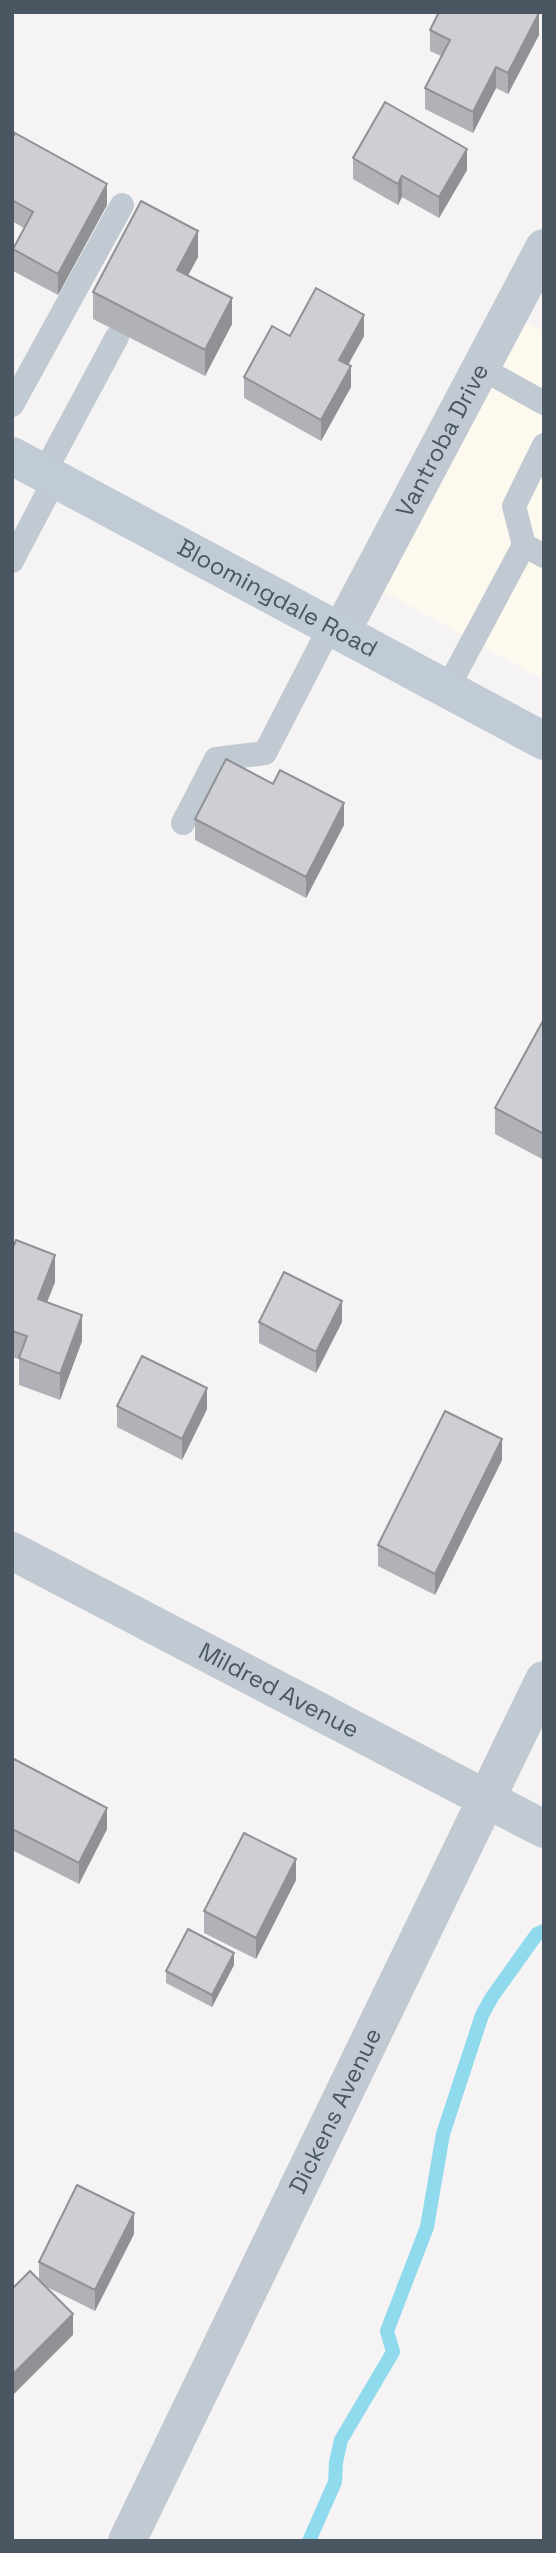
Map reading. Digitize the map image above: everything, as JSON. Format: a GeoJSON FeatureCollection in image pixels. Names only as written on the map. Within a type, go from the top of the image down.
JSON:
{"type":"FeatureCollection","features":[{"type":"Feature","properties":{"kind":"main road","name":"Bloomingdale Road"},"geometry":{"type":"LineString","coordinates":[[37,469],[544,741]]}},
{"type":"Feature","properties":{"kind":"street","name":"Vantroba Drive"},"geometry":{"type":"LineString","coordinates":[[336,629],[481,368],[544,248]]}},
{"type":"Feature","properties":{"kind":"street","name":"Mildred Avenue"},"geometry":{"type":"LineString","coordinates":[[12,1551],[544,1829]]}},
{"type":"Feature","properties":{"kind":"street","name":"Dickens Avenue"},"geometry":{"type":"LineString","coordinates":[[127,2541],[544,1680]]}},
{"type":"Feature","properties":{"kind":"lane"},"geometry":{"type":"LineString","coordinates":[[12,405],[122,205]]}},
{"type":"Feature","properties":{"kind":"lane"},"geometry":{"type":"LineString","coordinates":[[12,561],[37,469],[117,337]]}},
{"type":"Feature","properties":{"kind":"lane"},"geometry":{"type":"LineString","coordinates":[[481,368],[544,403]]}},
{"type":"Feature","properties":{"kind":"lane"},"geometry":{"type":"LineString","coordinates":[[447,689],[534,550],[514,506],[544,445]]}},
{"type":"Feature","properties":{"kind":"lane"},"geometry":{"type":"LineString","coordinates":[[183,823],[216,759],[265,753],[336,629]]}},
{"type":"Feature","properties":{"kind":"shaded area"},"geometry":{"type":"Polygon","coordinates":[[[508,312],[544,332],[544,680],[359,578],[508,312]]]}},
{"type":"Feature","properties":{"kind":"building"},"geometry":{"type":"Polygon","coordinates":[[[439,12],[539,13],[508,73],[496,67],[473,112],[425,88],[450,40],[430,30],[439,12]]]}},
{"type":"Feature","properties":{"kind":"building"},"geometry":{"type":"Polygon","coordinates":[[[385,102],[467,149],[439,197],[402,176],[398,184],[353,158],[385,102]]]}},
{"type":"Feature","properties":{"kind":"building"},"geometry":{"type":"Polygon","coordinates":[[[15,133],[107,184],[58,274],[13,249],[33,212],[12,200],[12,139],[15,133]]]}},
{"type":"Feature","properties":{"kind":"building"},"geometry":{"type":"Polygon","coordinates":[[[141,201],[198,231],[177,270],[232,298],[205,350],[93,292],[141,201]]]}},
{"type":"Feature","properties":{"kind":"building"},"geometry":{"type":"Polygon","coordinates":[[[316,288],[364,315],[339,360],[351,366],[321,420],[244,377],[272,326],[290,336],[316,288]]]}},
{"type":"Feature","properties":{"kind":"building"},"geometry":{"type":"Polygon","coordinates":[[[226,759],[273,784],[280,770],[344,803],[306,877],[195,819],[226,759]]]}},
{"type":"Feature","properties":{"kind":"building"},"geometry":{"type":"Polygon","coordinates":[[[544,1019],[544,1134],[495,1108],[544,1019]]]}},
{"type":"Feature","properties":{"kind":"building"},"geometry":{"type":"Polygon","coordinates":[[[16,1240],[55,1255],[38,1299],[82,1315],[60,1374],[19,1358],[27,1336],[12,1331],[12,1250],[16,1240]]]}},
{"type":"Feature","properties":{"kind":"building"},"geometry":{"type":"Polygon","coordinates":[[[284,1272],[342,1301],[316,1352],[259,1322],[284,1272]]]}},
{"type":"Feature","properties":{"kind":"building"},"geometry":{"type":"Polygon","coordinates":[[[142,1356],[207,1388],[182,1439],[117,1406],[142,1356]]]}},
{"type":"Feature","properties":{"kind":"building"},"geometry":{"type":"Polygon","coordinates":[[[445,1411],[502,1439],[435,1574],[378,1545],[445,1411]]]}},
{"type":"Feature","properties":{"kind":"building"},"geometry":{"type":"Polygon","coordinates":[[[12,1758],[107,1808],[79,1863],[12,1829],[12,1758]]]}},
{"type":"Feature","properties":{"kind":"building"},"geometry":{"type":"Polygon","coordinates":[[[244,1833],[296,1859],[256,1938],[204,1911],[244,1833]]]}},
{"type":"Feature","properties":{"kind":"building"},"geometry":{"type":"Polygon","coordinates":[[[188,1929],[234,1953],[212,1995],[166,1971],[188,1929]]]}},
{"type":"Feature","properties":{"kind":"building"},"geometry":{"type":"Polygon","coordinates":[[[77,2185],[134,2213],[95,2290],[39,2262],[77,2185]]]}},
{"type":"Feature","properties":{"kind":"building"},"geometry":{"type":"Polygon","coordinates":[[[30,2271],[73,2314],[12,2375],[12,2289],[30,2271]]]}},
{"type":"Feature","properties":{"kind":"waterway"},"geometry":{"type":"LineString","coordinates":[[309,2541],[335,2482],[341,2440],[393,2352],[387,2331],[427,2227],[443,2134],[482,2015],[537,1934],[544,1931]]}}]}
